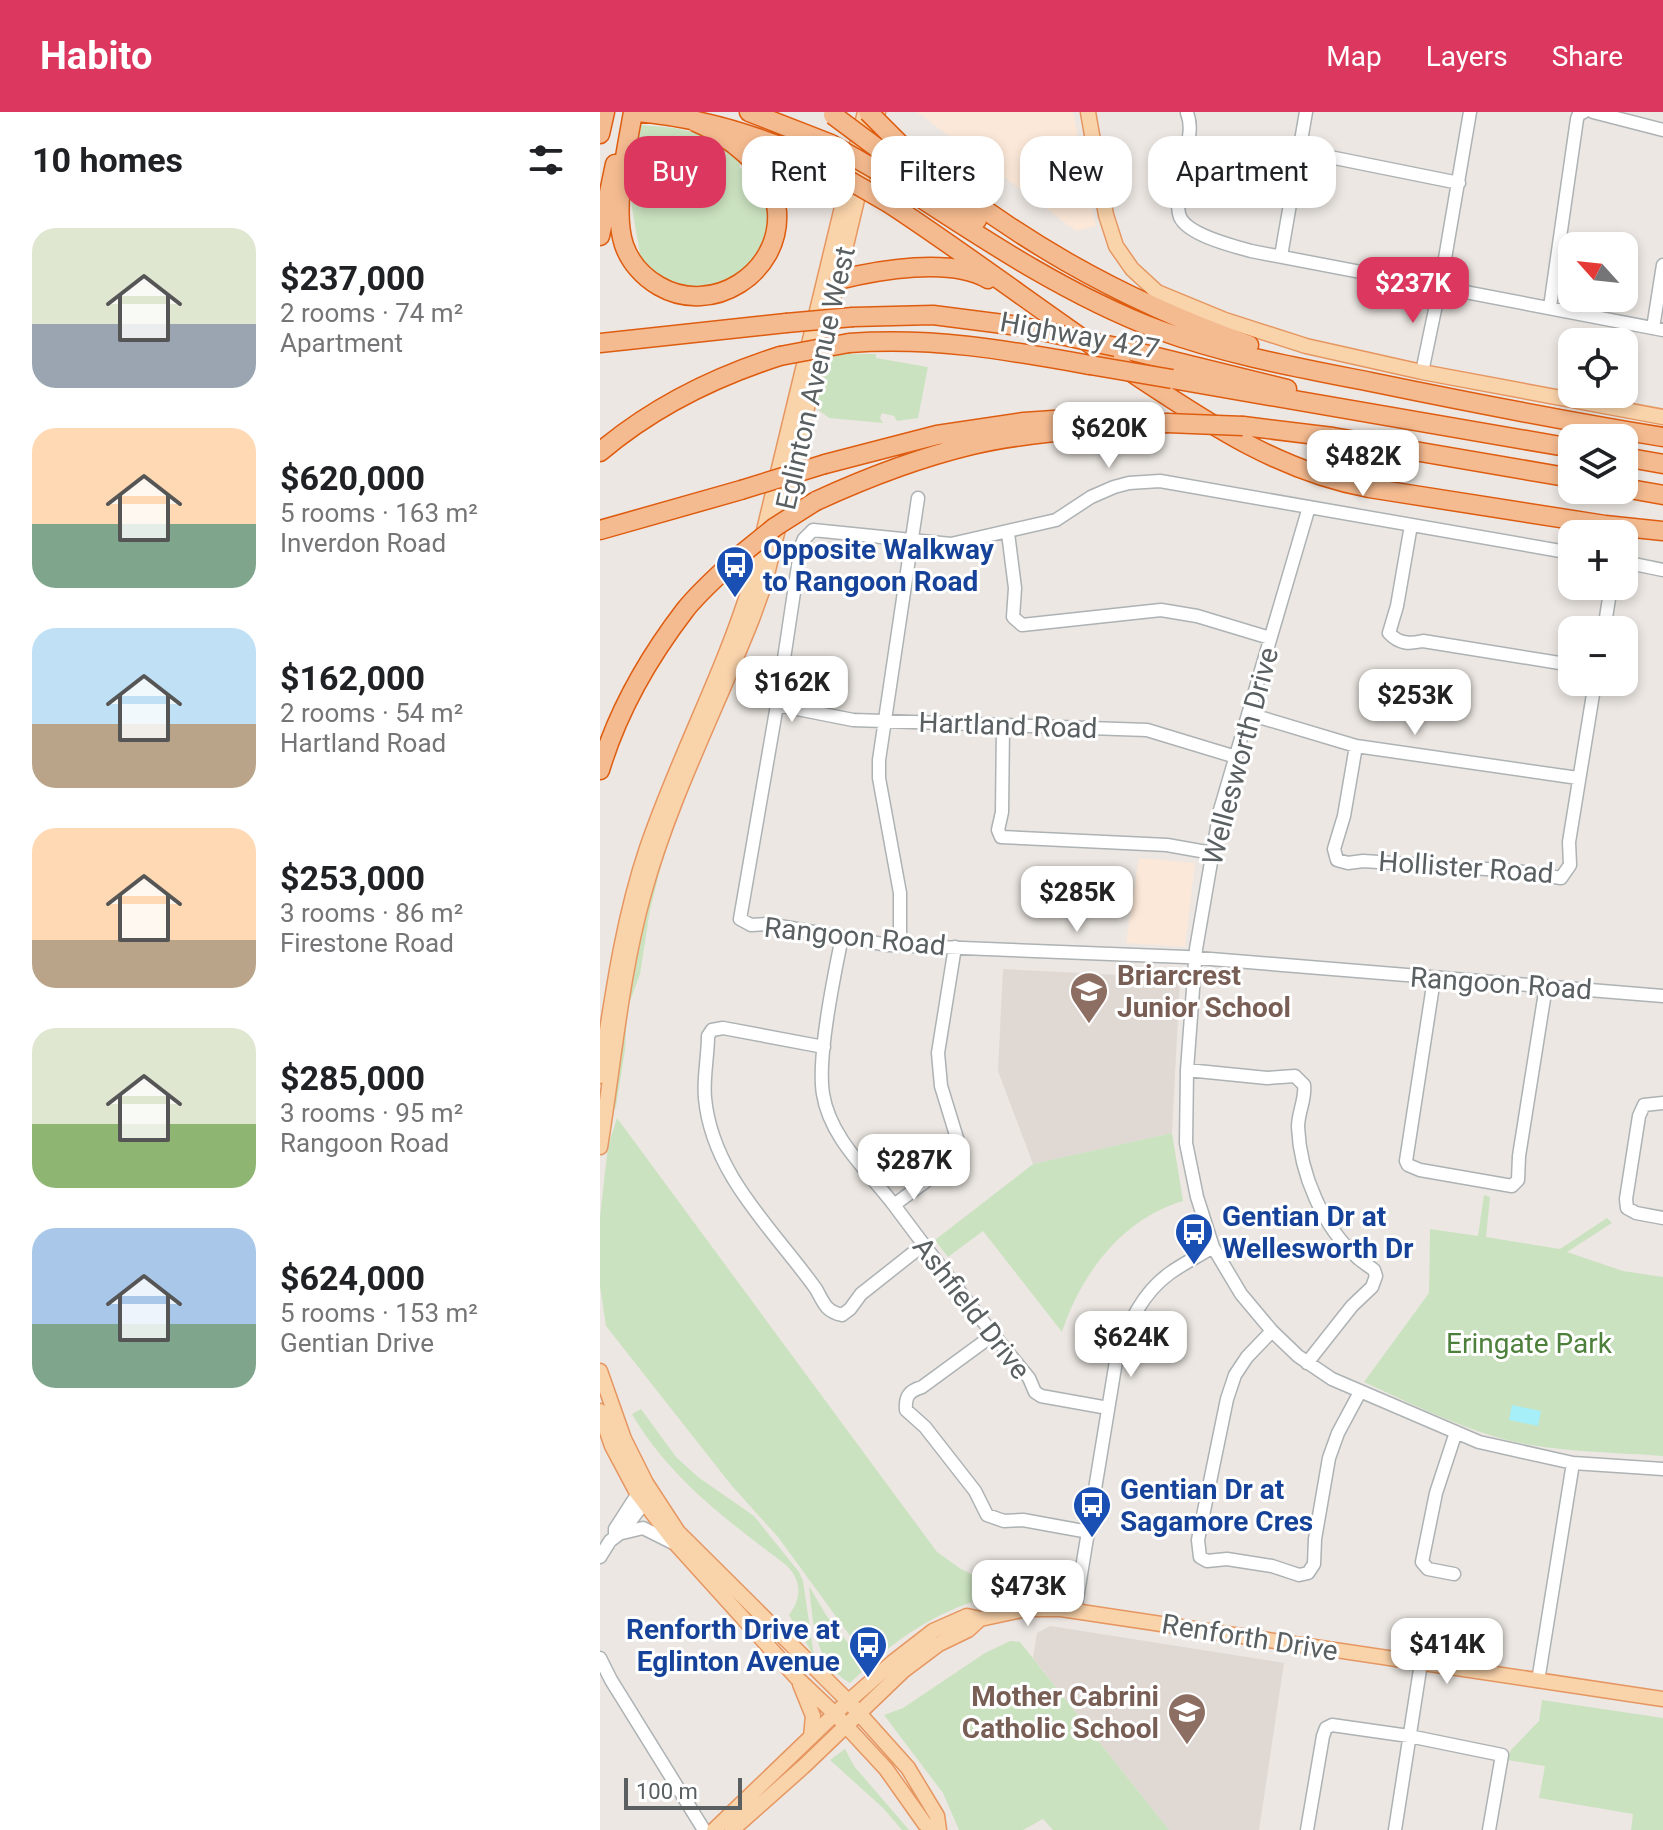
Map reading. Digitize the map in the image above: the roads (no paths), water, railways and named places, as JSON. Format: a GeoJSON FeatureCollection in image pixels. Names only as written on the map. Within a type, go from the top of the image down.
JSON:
{"type":"FeatureCollection","features":[{"type":"Feature","properties":{"kind":"highway"},"geometry":{"type":"LineString","coordinates":[[600,134],[605,112]]}},
{"type":"Feature","properties":{"kind":"highway"},"geometry":{"type":"LineString","coordinates":[[633,112],[621,200],[620,225],[624,244],[637,268],[653,283],[676,293],[703,297],[730,289],[755,271],[772,242],[777,212],[770,188],[755,164],[727,139],[689,119]]}},
{"type":"Feature","properties":{"kind":"highway"},"geometry":{"type":"LineString","coordinates":[[600,236],[633,112]]}},
{"type":"Feature","properties":{"kind":"highway","name":"Highway 427"},"geometry":{"type":"LineString","coordinates":[[633,112],[689,119],[753,135],[824,166],[890,204],[1046,312]]}},
{"type":"Feature","properties":{"kind":"highway"},"geometry":{"type":"LineString","coordinates":[[749,112],[831,144],[871,155]]}},
{"type":"Feature","properties":{"kind":"highway"},"geometry":{"type":"LineString","coordinates":[[867,112],[881,136]]}},
{"type":"Feature","properties":{"kind":"highway"},"geometry":{"type":"LineString","coordinates":[[831,113],[871,143]]}},
{"type":"Feature","properties":{"kind":"highway"},"geometry":{"type":"LineString","coordinates":[[955,208],[1033,269],[1117,312],[1180,337],[1248,356],[1362,381],[1663,437]]}},
{"type":"Feature","properties":{"kind":"highway"},"geometry":{"type":"LineString","coordinates":[[974,208],[1094,279],[1226,337],[1362,381]]}},
{"type":"Feature","properties":{"kind":"highway"},"geometry":{"type":"LineString","coordinates":[[838,280],[926,268],[951,268],[982,275],[1046,312],[1222,431],[1302,471],[1382,491],[1572,520]]}},
{"type":"Feature","properties":{"kind":"highway"},"geometry":{"type":"LineString","coordinates":[[600,343],[853,317],[933,315],[1019,326],[1116,347],[1394,416]]}},
{"type":"Feature","properties":{"kind":"highway","name":"Highway 427"},"geometry":{"type":"LineString","coordinates":[[606,447],[691,391],[738,370],[780,356],[849,343],[898,340],[954,343],[1558,445]]}},
{"type":"Feature","properties":{"kind":"highway"},"geometry":{"type":"LineString","coordinates":[[600,530],[825,464],[937,435],[1024,422],[1093,417],[1243,426],[1333,437],[1558,476]]}},
{"type":"Feature","properties":{"kind":"highway"},"geometry":{"type":"LineString","coordinates":[[600,770],[625,708],[687,608],[738,557],[775,527],[816,501],[872,476],[973,445],[1081,430],[1167,423]]}},
{"type":"Feature","properties":{"kind":"highway"},"geometry":{"type":"LineString","coordinates":[[1638,460],[1663,464]]}},
{"type":"Feature","properties":{"kind":"highway"},"geometry":{"type":"LineString","coordinates":[[1638,491],[1663,495]]}},
{"type":"Feature","properties":{"kind":"highway"},"geometry":{"type":"LineString","coordinates":[[1638,528],[1663,531]]}},
{"type":"Feature","properties":{"kind":"highway"},"geometry":{"type":"LineString","coordinates":[[1638,532],[1663,538]]}},
{"type":"Feature","properties":{"kind":"main road","name":"Eglinton Avenue West"},"geometry":{"type":"LineString","coordinates":[[600,1076],[631,901],[658,818],[724,658],[752,580],[867,112]]}},
{"type":"Feature","properties":{"kind":"main road","name":"Eglinton Avenue West"},"geometry":{"type":"LineString","coordinates":[[600,1147],[630,958],[644,895],[666,826],[765,583],[878,112]]}},
{"type":"Feature","properties":{"kind":"main road"},"geometry":{"type":"LineString","coordinates":[[1088,112],[1112,234],[1124,260],[1144,283],[1178,303],[1306,346],[1422,372],[1663,417]]}},
{"type":"Feature","properties":{"kind":"main road"},"geometry":{"type":"LineString","coordinates":[[600,1371],[645,1493],[678,1532],[751,1605],[797,1678],[813,1716],[811,1737]]}},
{"type":"Feature","properties":{"kind":"main road"},"geometry":{"type":"LineString","coordinates":[[600,1411],[612,1446],[677,1545],[760,1637],[775,1641],[854,1720],[908,1768],[937,1816],[939,1830]]}},
{"type":"Feature","properties":{"kind":"main road","name":"Renforth Drive"},"geometry":{"type":"LineString","coordinates":[[714,1830],[842,1707],[933,1631],[967,1616],[980,1619],[1027,1609],[1075,1611],[1663,1699]]}},
{"type":"Feature","properties":{"kind":"main road","name":"Renforth Drive"},"geometry":{"type":"LineString","coordinates":[[732,1830],[920,1657],[968,1630],[980,1619]]}},
{"type":"Feature","properties":{"kind":"main road"},"geometry":{"type":"LineString","coordinates":[[797,1678],[842,1707]]}},
{"type":"Feature","properties":{"kind":"main road"},"geometry":{"type":"LineString","coordinates":[[854,1720],[925,1824],[933,1830]]}},
{"type":"Feature","properties":{"kind":"street"},"geometry":{"type":"LineString","coordinates":[[1302,136],[1306,112]]}},
{"type":"Feature","properties":{"kind":"street"},"geometry":{"type":"LineString","coordinates":[[1422,372],[1470,112]]}},
{"type":"Feature","properties":{"kind":"street"},"geometry":{"type":"LineString","coordinates":[[1550,307],[1577,119],[1584,112]]}},
{"type":"Feature","properties":{"kind":"street"},"geometry":{"type":"LineString","coordinates":[[1593,112],[1663,130]]}},
{"type":"Feature","properties":{"kind":"street"},"geometry":{"type":"LineString","coordinates":[[1187,113],[1190,127],[1179,198],[1180,218],[1215,240],[1281,256],[1658,329],[1663,265]]}},
{"type":"Feature","properties":{"kind":"street"},"geometry":{"type":"LineString","coordinates":[[1336,158],[1459,183]]}},
{"type":"Feature","properties":{"kind":"street"},"geometry":{"type":"LineString","coordinates":[[1281,256],[1290,208]]}},
{"type":"Feature","properties":{"kind":"street"},"geometry":{"type":"LineString","coordinates":[[913,541],[951,544],[1008,533],[1056,520],[1091,497],[1114,487],[1145,481],[1558,551]]}},
{"type":"Feature","properties":{"kind":"street"},"geometry":{"type":"LineString","coordinates":[[900,945],[900,893],[879,778],[884,720],[918,498]]}},
{"type":"Feature","properties":{"kind":"street","name":"Wellesworth Drive"},"geometry":{"type":"LineString","coordinates":[[1309,507],[1220,810],[1196,958],[1187,1070],[1186,1143],[1197,1197],[1213,1247],[1241,1294],[1272,1331],[1307,1363],[1360,1392],[1479,1442],[1573,1463],[1663,1469]]}},
{"type":"Feature","properties":{"kind":"street"},"geometry":{"type":"LineString","coordinates":[[1411,525],[1397,606],[1389,626],[1389,633],[1394,639],[1558,663]]}},
{"type":"Feature","properties":{"kind":"street","name":"Rangoon Road"},"geometry":{"type":"LineString","coordinates":[[913,541],[821,530],[813,530],[804,539],[740,919],[751,925],[768,924],[900,945],[1196,958],[1663,996]]}},
{"type":"Feature","properties":{"kind":"street"},"geometry":{"type":"LineString","coordinates":[[1008,533],[1015,588],[1013,617],[1022,625],[1161,610],[1197,616],[1270,638]]}},
{"type":"Feature","properties":{"kind":"street"},"geometry":{"type":"LineString","coordinates":[[1638,565],[1663,570]]}},
{"type":"Feature","properties":{"kind":"street","name":"Hollister Road"},"geometry":{"type":"LineString","coordinates":[[1356,746],[1334,858],[1342,863],[1363,861],[1517,871],[1561,878],[1570,865],[1569,842],[1593,696]]}},
{"type":"Feature","properties":{"kind":"street","name":"Hartland Road"},"geometry":{"type":"LineString","coordinates":[[777,705],[853,720],[1147,730],[1236,757]]}},
{"type":"Feature","properties":{"kind":"street"},"geometry":{"type":"LineString","coordinates":[[1249,714],[1356,746],[1578,778]]}},
{"type":"Feature","properties":{"kind":"street"},"geometry":{"type":"LineString","coordinates":[[1003,726],[1002,812],[998,830],[1001,837],[1167,845],[1212,853]]}},
{"type":"Feature","properties":{"kind":"street","name":"Ashfield Drive"},"geometry":{"type":"LineString","coordinates":[[842,937],[824,1047],[821,1086],[829,1119],[1041,1396],[1108,1408]]}},
{"type":"Feature","properties":{"kind":"street"},"geometry":{"type":"LineString","coordinates":[[894,1205],[953,1161],[960,1148],[941,1086],[938,1053],[955,947]]}},
{"type":"Feature","properties":{"kind":"street"},"geometry":{"type":"LineString","coordinates":[[1434,979],[1406,1161],[1420,1170],[1512,1186],[1518,1180],[1519,1156],[1546,986]]}},
{"type":"Feature","properties":{"kind":"street"},"geometry":{"type":"LineString","coordinates":[[824,1047],[723,1028],[712,1030],[708,1036],[705,1096],[711,1129],[733,1181],[816,1289],[823,1305],[833,1313],[842,1315],[850,1309],[861,1294],[923,1245]]}},
{"type":"Feature","properties":{"kind":"street"},"geometry":{"type":"LineString","coordinates":[[1187,1070],[1267,1078],[1295,1076],[1304,1085],[1298,1128],[1303,1161],[1313,1190],[1340,1238],[1374,1270],[1376,1276],[1372,1287],[1352,1306],[1307,1363]]}},
{"type":"Feature","properties":{"kind":"street"},"geometry":{"type":"LineString","coordinates":[[1663,1103],[1644,1105],[1639,1116],[1626,1199],[1627,1208],[1636,1213],[1663,1218]]}},
{"type":"Feature","properties":{"kind":"street"},"geometry":{"type":"LineString","coordinates":[[1075,1611],[1117,1355],[1132,1316],[1156,1285],[1177,1268],[1213,1247]]}},
{"type":"Feature","properties":{"kind":"street"},"geometry":{"type":"LineString","coordinates":[[1272,1331],[1235,1375],[1227,1399],[1198,1540],[1200,1557],[1207,1561],[1227,1559],[1272,1566],[1299,1575],[1308,1573],[1314,1564],[1315,1539],[1329,1458],[1338,1433],[1360,1392]]}},
{"type":"Feature","properties":{"kind":"street"},"geometry":{"type":"LineString","coordinates":[[993,1335],[922,1387],[911,1391],[907,1396],[906,1410],[925,1427],[975,1491],[987,1515],[1004,1521],[1023,1520],[1089,1532]]}},
{"type":"Feature","properties":{"kind":"street"},"geometry":{"type":"LineString","coordinates":[[1454,1574],[1428,1569],[1422,1562],[1436,1493],[1456,1432]]}},
{"type":"Feature","properties":{"kind":"street"},"geometry":{"type":"LineString","coordinates":[[1538,1681],[1573,1463]]}},
{"type":"Feature","properties":{"kind":"street"},"geometry":{"type":"LineString","coordinates":[[603,1553],[615,1535],[623,1531],[645,1493]]}},
{"type":"Feature","properties":{"kind":"street"},"geometry":{"type":"LineString","coordinates":[[615,1535],[643,1528],[677,1545]]}},
{"type":"Feature","properties":{"kind":"street"},"geometry":{"type":"LineString","coordinates":[[600,1658],[704,1830]]}},
{"type":"Feature","properties":{"kind":"street"},"geometry":{"type":"LineString","coordinates":[[1395,1830],[1421,1663]]}},
{"type":"Feature","properties":{"kind":"street"},"geometry":{"type":"LineString","coordinates":[[1307,1830],[1326,1728],[1332,1725],[1409,1736],[1502,1755],[1489,1830]]}},
{"type":"Feature","properties":{"kind":"water"},"geometry":{"type":"Polygon","coordinates":[[[1512,1405],[1541,1411],[1538,1426],[1509,1420],[1512,1405]]]}},
{"type":"Feature","properties":{"kind":"place","name":"Opposite Walkway to Rangoon Road"},"geometry":{"type":"Point","coordinates":[735,599]}},
{"type":"Feature","properties":{"kind":"place","name":"Briarcrest Junior School"},"geometry":{"type":"Point","coordinates":[1089,1025]}},
{"type":"Feature","properties":{"kind":"place","name":"Gentian Dr at Wellesworth Dr"},"geometry":{"type":"Point","coordinates":[1194,1266]}},
{"type":"Feature","properties":{"kind":"place","name":"Gentian Dr at Sagamore Cres"},"geometry":{"type":"Point","coordinates":[1092,1539]}},
{"type":"Feature","properties":{"kind":"place","name":"Renforth Drive at Eglinton Avenue"},"geometry":{"type":"Point","coordinates":[868,1679]}},
{"type":"Feature","properties":{"kind":"place","name":"Mother Cabrini Catholic School"},"geometry":{"type":"Point","coordinates":[1187,1746]}},
{"type":"Feature","properties":{"kind":"park label","name":"Eringate Park"},"geometry":{"type":"Point","coordinates":[1529,1343]}}]}
